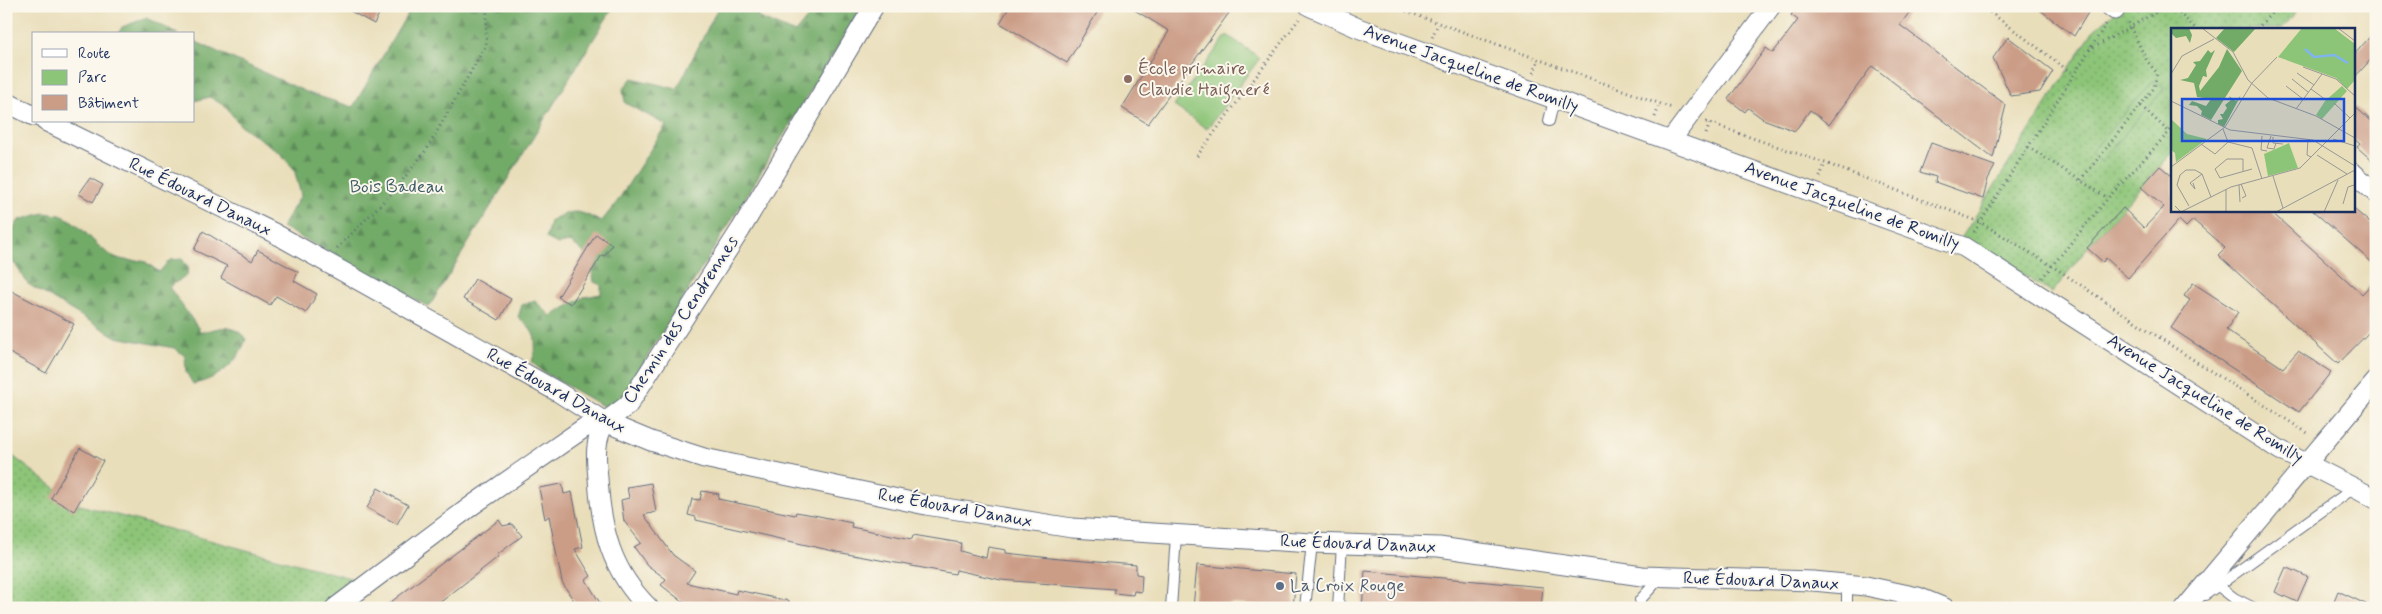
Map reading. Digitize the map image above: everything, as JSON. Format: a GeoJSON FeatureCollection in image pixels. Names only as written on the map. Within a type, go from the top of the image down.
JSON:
{"type":"FeatureCollection","features":[{"type":"Feature","properties":{"kind":"street","name":"Chemin des Cendrennes"},"geometry":{"type":"LineString","coordinates":[[335,608],[474,504],[584,428],[605,422],[628,405],[741,229],[874,6]]}},
{"type":"Feature","properties":{"kind":"street"},"geometry":{"type":"LineString","coordinates":[[1671,140],[1772,6]]}},
{"type":"Feature","properties":{"kind":"street","name":"Avenue Jacqueline de Romilly"},"geometry":{"type":"LineString","coordinates":[[1306,10],[1964,247],[2280,450],[2376,499]]}},
{"type":"Feature","properties":{"kind":"street"},"geometry":{"type":"LineString","coordinates":[[6,102],[32,115]]}},
{"type":"Feature","properties":{"kind":"street","name":"Rue Édouard Danaux"},"geometry":{"type":"LineString","coordinates":[[47,122],[274,233],[558,392],[605,422],[651,441],[704,458],[926,505],[1072,528],[1176,536],[1439,547],[1660,578],[1813,581],[1847,584],[1872,587],[1918,597],[1944,608]]}},
{"type":"Feature","properties":{"kind":"street"},"geometry":{"type":"LineString","coordinates":[[2354,174],[2376,193]]}},
{"type":"Feature","properties":{"kind":"street"},"geometry":{"type":"LineString","coordinates":[[2185,608],[2376,381]]}},
{"type":"Feature","properties":{"kind":"street"},"geometry":{"type":"LineString","coordinates":[[605,422],[597,436],[596,457],[603,528],[615,560],[639,598],[650,608]]}},
{"type":"Feature","properties":{"kind":"lane"},"geometry":{"type":"LineString","coordinates":[[1549,121],[1554,100]]}},
{"type":"Feature","properties":{"kind":"lane"},"geometry":{"type":"LineString","coordinates":[[2189,608],[2217,585],[2354,488]]}},
{"type":"Feature","properties":{"kind":"lane"},"geometry":{"type":"LineString","coordinates":[[1170,608],[1176,536]]}},
{"type":"Feature","properties":{"kind":"lane"},"geometry":{"type":"LineString","coordinates":[[1305,608],[1312,543]]}},
{"type":"Feature","properties":{"kind":"lane"},"geometry":{"type":"LineString","coordinates":[[1338,608],[1342,544]]}},
{"type":"Feature","properties":{"kind":"lane"},"geometry":{"type":"LineString","coordinates":[[1640,600],[1660,578]]}},
{"type":"Feature","properties":{"kind":"lane"},"geometry":{"type":"LineString","coordinates":[[1847,584],[1847,608]]}},
{"type":"Feature","properties":{"kind":"lane"},"geometry":{"type":"LineString","coordinates":[[2217,585],[2234,598],[2254,608]]}},
{"type":"Feature","properties":{"kind":"path"},"geometry":{"type":"LineString","coordinates":[[325,261],[354,229],[394,191],[427,150],[486,45],[487,6]]}},
{"type":"Feature","properties":{"kind":"path","name":"Avenue Jacqueline de Romilly"},"geometry":{"type":"LineString","coordinates":[[1392,6],[1980,222],[2052,266],[2175,348],[2323,442]]}},
{"type":"Feature","properties":{"kind":"path"},"geometry":{"type":"LineString","coordinates":[[1982,6],[2074,75]]}},
{"type":"Feature","properties":{"kind":"path"},"geometry":{"type":"LineString","coordinates":[[2088,50],[2167,6]]}},
{"type":"Feature","properties":{"kind":"path"},"geometry":{"type":"LineString","coordinates":[[2172,6],[2195,28]]}},
{"type":"Feature","properties":{"kind":"path"},"geometry":{"type":"LineString","coordinates":[[2258,28],[2278,6]]}},
{"type":"Feature","properties":{"kind":"path"},"geometry":{"type":"LineString","coordinates":[[1964,247],[2074,75],[2112,8],[2131,26],[2147,61],[2157,73],[2154,88],[2081,180]]}},
{"type":"Feature","properties":{"kind":"path"},"geometry":{"type":"LineString","coordinates":[[1197,156],[1306,10]]}},
{"type":"Feature","properties":{"kind":"path"},"geometry":{"type":"LineString","coordinates":[[2032,290],[2108,198],[2171,131],[2141,106]]}},
{"type":"Feature","properties":{"kind":"path"},"geometry":{"type":"LineString","coordinates":[[2028,147],[2108,198]]}},
{"type":"Feature","properties":{"kind":"green space","name":"Bois Badeau"},"geometry":{"type":"Polygon","coordinates":[[[412,6],[614,6],[429,307],[282,227],[301,195],[294,169],[279,152],[240,125],[226,107],[210,97],[195,101],[195,41],[311,94],[353,107],[412,6]]]}},
{"type":"Feature","properties":{"kind":"green space"},"geometry":{"type":"Polygon","coordinates":[[[719,6],[761,6],[757,17],[795,33],[817,6],[863,6],[617,406],[606,408],[541,371],[532,362],[535,348],[534,337],[529,328],[518,317],[522,305],[535,301],[551,316],[584,297],[601,294],[601,285],[594,282],[592,269],[585,254],[570,242],[558,244],[546,238],[550,221],[570,212],[576,212],[601,222],[617,202],[666,125],[625,103],[623,89],[632,78],[677,89],[719,6]]]}},
{"type":"Feature","properties":{"kind":"green space"},"geometry":{"type":"Polygon","coordinates":[[[2122,6],[2301,6],[2283,28],[2171,28],[2171,154],[2087,248],[2052,293],[1962,237],[2093,31],[2122,6]]]}},
{"type":"Feature","properties":{"kind":"green space"},"geometry":{"type":"Polygon","coordinates":[[[146,18],[175,32],[119,32],[122,27],[146,18]]]}},
{"type":"Feature","properties":{"kind":"green space"},"geometry":{"type":"Polygon","coordinates":[[[1227,35],[1260,58],[1207,129],[1174,106],[1227,35]]]}},
{"type":"Feature","properties":{"kind":"green space"},"geometry":{"type":"Polygon","coordinates":[[[2153,80],[2165,88],[2101,161],[2091,152],[2153,80]]]}},
{"type":"Feature","properties":{"kind":"green space"},"geometry":{"type":"Polygon","coordinates":[[[44,213],[60,215],[71,220],[106,252],[128,261],[143,260],[159,272],[170,260],[182,259],[188,267],[187,275],[169,287],[201,332],[230,328],[246,338],[239,355],[219,374],[193,384],[186,372],[185,356],[174,348],[116,337],[28,284],[15,264],[6,258],[6,240],[19,220],[44,213]]]}},
{"type":"Feature","properties":{"kind":"green space"},"geometry":{"type":"Polygon","coordinates":[[[6,451],[76,504],[361,581],[326,608],[6,608],[6,451]]]}},
{"type":"Feature","properties":{"kind":"building"},"geometry":{"type":"Polygon","coordinates":[[[341,6],[383,6],[374,24],[341,6]]]}},
{"type":"Feature","properties":{"kind":"building"},"geometry":{"type":"Polygon","coordinates":[[[1010,6],[1101,6],[1067,63],[1000,23],[1010,6]]]}},
{"type":"Feature","properties":{"kind":"building"},"geometry":{"type":"Polygon","coordinates":[[[1128,6],[1234,6],[1148,124],[1122,108],[1169,31],[1128,6]]]}},
{"type":"Feature","properties":{"kind":"building"},"geometry":{"type":"Polygon","coordinates":[[[1798,6],[1914,6],[1900,25],[2006,105],[1993,158],[1872,66],[1829,125],[1810,110],[1795,131],[1763,119],[1748,108],[1745,112],[1728,99],[1766,48],[1773,53],[1798,20],[1791,15],[1798,6]]]}},
{"type":"Feature","properties":{"kind":"building"},"geometry":{"type":"Polygon","coordinates":[[[2035,6],[2092,6],[2074,36],[2035,6]]]}},
{"type":"Feature","properties":{"kind":"building"},"geometry":{"type":"Polygon","coordinates":[[[2376,30],[2376,54],[2354,78],[2354,55],[2376,30]]]}},
{"type":"Feature","properties":{"kind":"building"},"geometry":{"type":"Polygon","coordinates":[[[2008,37],[2053,71],[2040,92],[2011,96],[1993,58],[2008,37]]]}},
{"type":"Feature","properties":{"kind":"building"},"geometry":{"type":"Polygon","coordinates":[[[2354,106],[2376,125],[2376,164],[2357,147],[2360,144],[2354,139],[2354,106]]]}},
{"type":"Feature","properties":{"kind":"building"},"geometry":{"type":"Polygon","coordinates":[[[1931,143],[1995,166],[1988,179],[1983,199],[1935,182],[1936,177],[1920,172],[1931,143]]]}},
{"type":"Feature","properties":{"kind":"building"},"geometry":{"type":"Polygon","coordinates":[[[2160,166],[2171,175],[2171,211],[2270,211],[2362,294],[2376,279],[2376,325],[2338,364],[2218,255],[2225,248],[2193,220],[2186,227],[2179,220],[2128,278],[2106,258],[2103,262],[2087,248],[2123,208],[2144,228],[2164,207],[2141,187],[2160,166]]]}},
{"type":"Feature","properties":{"kind":"building"},"geometry":{"type":"Polygon","coordinates":[[[90,178],[103,185],[93,202],[79,194],[90,178]]]}},
{"type":"Feature","properties":{"kind":"building"},"geometry":{"type":"Polygon","coordinates":[[[2355,210],[2376,228],[2376,266],[2313,211],[2355,210]]]}},
{"type":"Feature","properties":{"kind":"building"},"geometry":{"type":"Polygon","coordinates":[[[203,231],[252,261],[258,250],[298,272],[294,281],[317,294],[306,313],[276,296],[270,305],[221,278],[227,266],[194,250],[203,231]]]}},
{"type":"Feature","properties":{"kind":"building"},"geometry":{"type":"Polygon","coordinates":[[[596,234],[612,245],[604,256],[602,255],[571,304],[558,297],[596,234]]]}},
{"type":"Feature","properties":{"kind":"building"},"geometry":{"type":"Polygon","coordinates":[[[475,279],[511,299],[499,320],[463,299],[475,279]]]}},
{"type":"Feature","properties":{"kind":"building"},"geometry":{"type":"Polygon","coordinates":[[[2193,283],[2238,312],[2226,330],[2283,368],[2298,351],[2331,372],[2299,412],[2171,328],[2190,300],[2184,296],[2193,283]]]}},
{"type":"Feature","properties":{"kind":"building"},"geometry":{"type":"Polygon","coordinates":[[[6,288],[74,324],[46,373],[6,351],[6,288]]]}},
{"type":"Feature","properties":{"kind":"building"},"geometry":{"type":"Polygon","coordinates":[[[80,448],[103,461],[74,511],[51,498],[80,448]]]}},
{"type":"Feature","properties":{"kind":"building"},"geometry":{"type":"Polygon","coordinates":[[[651,483],[656,512],[644,515],[673,555],[695,571],[687,583],[736,594],[737,590],[789,601],[788,608],[696,608],[688,606],[661,585],[666,579],[647,565],[634,547],[641,543],[624,521],[621,500],[629,498],[627,487],[651,483]]]}},
{"type":"Feature","properties":{"kind":"building"},"geometry":{"type":"Polygon","coordinates":[[[562,484],[564,494],[572,492],[583,547],[575,549],[591,576],[586,580],[603,608],[578,608],[562,582],[549,516],[545,519],[539,488],[562,484]]]}},
{"type":"Feature","properties":{"kind":"building"},"geometry":{"type":"Polygon","coordinates":[[[378,488],[408,505],[397,524],[367,508],[378,488]]]}},
{"type":"Feature","properties":{"kind":"building"},"geometry":{"type":"Polygon","coordinates":[[[702,491],[719,494],[718,499],[795,515],[796,512],[852,523],[851,527],[912,539],[913,535],[961,543],[960,551],[986,558],[988,547],[1006,550],[1006,553],[1136,565],[1136,574],[1142,575],[1141,592],[1134,591],[1133,595],[1114,593],[1115,589],[1001,580],[956,570],[955,574],[842,553],[696,520],[696,517],[688,515],[692,499],[700,500],[702,491]]]}},
{"type":"Feature","properties":{"kind":"building"},"geometry":{"type":"Polygon","coordinates":[[[499,520],[503,526],[512,524],[522,536],[433,608],[383,608],[499,520]]]}},
{"type":"Feature","properties":{"kind":"building"},"geometry":{"type":"Polygon","coordinates":[[[1197,565],[1296,574],[1293,608],[1230,604],[1229,608],[1193,608],[1197,565]]]}},
{"type":"Feature","properties":{"kind":"building"},"geometry":{"type":"Polygon","coordinates":[[[2286,567],[2308,577],[2297,602],[2275,592],[2286,567]]]}},
{"type":"Feature","properties":{"kind":"building"},"geometry":{"type":"Polygon","coordinates":[[[1365,571],[1543,587],[1541,608],[1362,608],[1365,571]]]}},
{"type":"Feature","properties":{"kind":"building"},"geometry":{"type":"Polygon","coordinates":[[[2338,591],[2374,608],[2331,608],[2338,591]]]}},
{"type":"Feature","properties":{"kind":"place","name":"École primaire Claudie Haigneré"},"geometry":{"type":"Point","coordinates":[1128,79]}},
{"type":"Feature","properties":{"kind":"place","name":"La Croix Rouge"},"geometry":{"type":"Point","coordinates":[1280,586]}}]}
